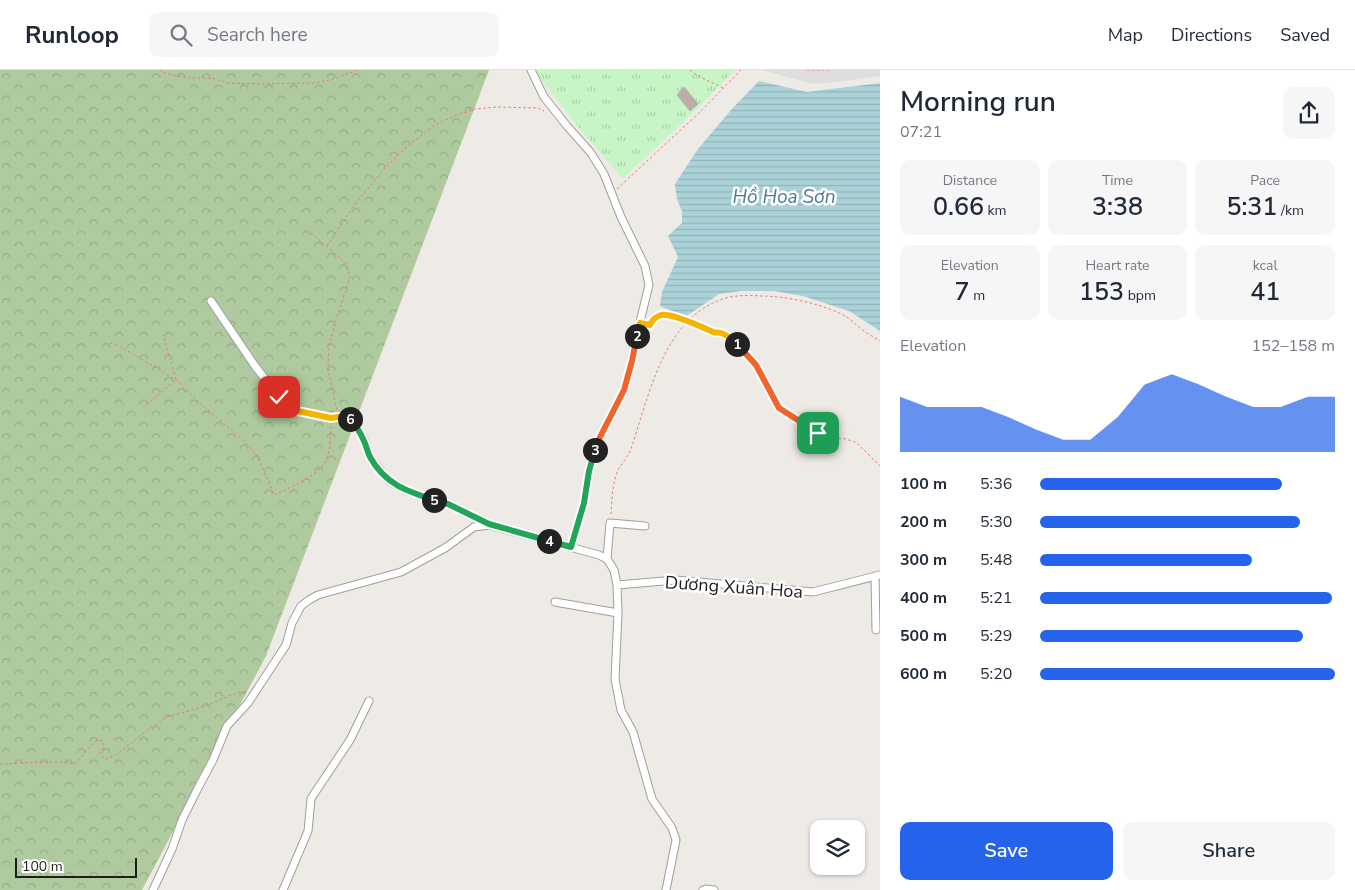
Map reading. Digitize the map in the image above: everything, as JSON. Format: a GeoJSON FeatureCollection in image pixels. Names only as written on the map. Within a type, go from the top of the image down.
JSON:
{"type":"FeatureCollection","features":[{"type":"Feature","properties":{"kind":"street"},"geometry":{"type":"LineString","coordinates":[[531,70],[544,97],[591,153],[604,174],[611,194],[645,266],[648,285],[624,390],[596,445],[589,471],[584,503],[571,547]]}},
{"type":"Feature","properties":{"kind":"street"},"geometry":{"type":"LineString","coordinates":[[212,301],[255,366],[279,397],[293,410],[349,418],[364,439],[370,456],[388,480],[407,491],[448,504],[489,524],[599,555],[607,559],[614,570],[617,585],[618,613],[615,679],[621,710],[633,732],[652,799],[672,828],[676,840],[666,890]]}},
{"type":"Feature","properties":{"kind":"street"},"geometry":{"type":"LineString","coordinates":[[607,559],[610,523],[645,526]]}},
{"type":"Feature","properties":{"kind":"street"},"geometry":{"type":"LineString","coordinates":[[153,890],[172,849],[182,820],[213,760],[227,726],[253,696],[286,645],[292,623],[301,606],[318,595],[338,588],[401,572],[445,548],[474,528],[489,524]]}},
{"type":"Feature","properties":{"kind":"street"},"geometry":{"type":"LineString","coordinates":[[876,630],[878,575]]}},
{"type":"Feature","properties":{"kind":"street","name":"Dương Xuân Hoa"},"geometry":{"type":"LineString","coordinates":[[617,585],[676,580],[813,592],[878,575]]}},
{"type":"Feature","properties":{"kind":"street"},"geometry":{"type":"LineString","coordinates":[[555,602],[618,613]]}},
{"type":"Feature","properties":{"kind":"street"},"geometry":{"type":"LineString","coordinates":[[283,890],[308,831],[314,794],[350,740],[370,701]]}},
{"type":"Feature","properties":{"kind":"street"},"geometry":{"type":"LineString","coordinates":[[703,890],[714,890]]}},
{"type":"Feature","properties":{"kind":"path"},"geometry":{"type":"LineString","coordinates":[[159,70],[166,74],[190,78],[211,78],[229,83],[261,84],[314,83],[330,80],[358,70]]}},
{"type":"Feature","properties":{"kind":"path"},"geometry":{"type":"LineString","coordinates":[[690,70],[699,77],[723,89]]}},
{"type":"Feature","properties":{"kind":"path"},"geometry":{"type":"LineString","coordinates":[[611,194],[741,70]]}},
{"type":"Feature","properties":{"kind":"path"},"geometry":{"type":"LineString","coordinates":[[807,70],[831,70]]}},
{"type":"Feature","properties":{"kind":"path"},"geometry":{"type":"LineString","coordinates":[[327,246],[356,203],[385,168],[404,149],[435,125],[475,109],[497,107],[538,108],[549,112]]}},
{"type":"Feature","properties":{"kind":"path"},"geometry":{"type":"LineString","coordinates":[[110,343],[123,348],[176,380],[245,442],[257,456],[270,482],[274,495],[311,476],[324,465],[331,443],[334,417],[328,369],[329,345],[350,277],[346,263],[311,233]]}},
{"type":"Feature","properties":{"kind":"path"},"geometry":{"type":"LineString","coordinates":[[610,523],[614,480],[619,468],[632,449],[661,363],[674,340],[688,321],[710,304],[745,295],[772,296],[820,305],[841,313],[865,332],[880,340]]}},
{"type":"Feature","properties":{"kind":"path"},"geometry":{"type":"LineString","coordinates":[[640,323],[650,325],[652,320],[664,315],[688,321],[721,333],[736,342],[756,365],[779,408],[818,433],[857,443],[880,466]]}},
{"type":"Feature","properties":{"kind":"path"},"geometry":{"type":"LineString","coordinates":[[163,335],[176,380]]}},
{"type":"Feature","properties":{"kind":"path"},"geometry":{"type":"LineString","coordinates":[[146,406],[176,380]]}},
{"type":"Feature","properties":{"kind":"path"},"geometry":{"type":"LineString","coordinates":[[0,764],[40,762],[75,764],[94,742],[98,740],[102,741],[104,746],[100,753],[102,758],[107,759],[120,752],[166,717],[206,706],[242,691],[246,691],[253,696]]}},
{"type":"Feature","properties":{"kind":"green space"},"geometry":{"type":"Polygon","coordinates":[[[0,70],[489,70],[266,656],[142,890],[0,890],[0,70]]]}},
{"type":"Feature","properties":{"kind":"green space"},"geometry":{"type":"Polygon","coordinates":[[[534,70],[735,70],[623,179],[580,129],[534,70]]]}},
{"type":"Feature","properties":{"kind":"shaded area"},"geometry":{"type":"Polygon","coordinates":[[[762,70],[880,70],[880,76],[813,84],[762,70]]]}},
{"type":"Feature","properties":{"kind":"water","name":"Hồ Hoa Sơn"},"geometry":{"type":"Polygon","coordinates":[[[759,81],[807,92],[880,83],[880,331],[849,311],[803,296],[774,291],[741,291],[719,294],[685,317],[660,306],[662,292],[678,257],[668,236],[682,223],[682,211],[677,199],[675,184],[698,149],[759,81]]]}},
{"type":"Feature","properties":{"kind":"building"},"geometry":{"type":"Polygon","coordinates":[[[684,87],[698,104],[690,111],[677,95],[684,87]]]}},
{"type":"Feature","properties":{"kind":"route"},"geometry":{"type":"LineString","coordinates":[[279,397],[293,410],[331,418],[349,418],[364,439],[370,456],[380,471],[388,480],[407,491],[448,504],[489,524],[571,547],[584,503],[589,471],[596,445],[624,390],[640,323],[650,325],[652,320],[664,315],[688,321],[721,333],[736,342],[756,365],[779,408],[818,433]]}}]}
